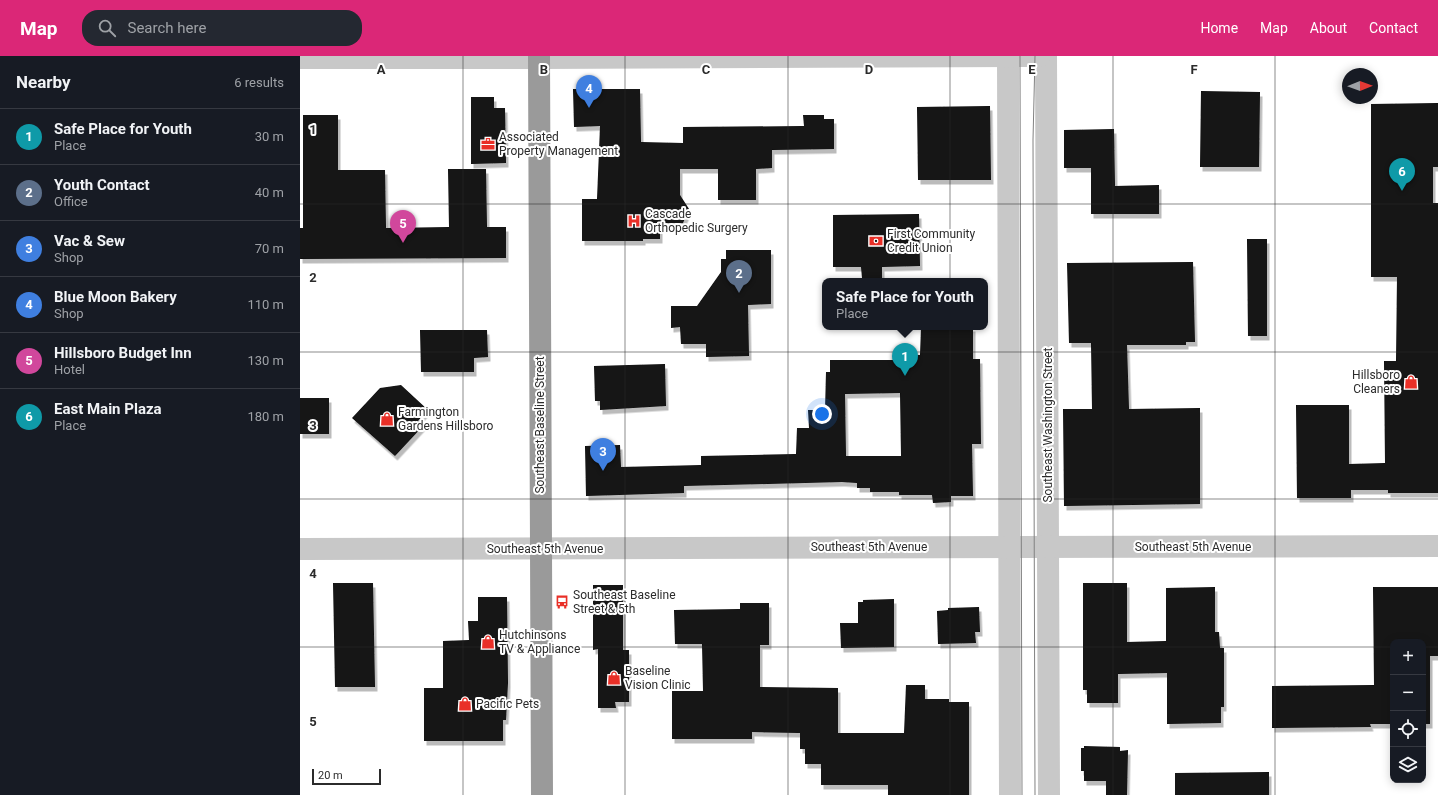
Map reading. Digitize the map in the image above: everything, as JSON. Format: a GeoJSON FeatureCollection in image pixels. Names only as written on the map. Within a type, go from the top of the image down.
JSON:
{"type":"FeatureCollection","features":[{"type":"Feature","properties":{"kind":"highway","name":"Southeast Baseline Street"},"geometry":{"type":"LineString","coordinates":[[539,57],[542,795]]}},
{"type":"Feature","properties":{"kind":"street"},"geometry":{"type":"LineString","coordinates":[[1008,56],[1010,795]]}},
{"type":"Feature","properties":{"kind":"street"},"geometry":{"type":"LineString","coordinates":[[300,58],[1040,56]]}},
{"type":"Feature","properties":{"kind":"street","name":"Southeast Washington Street"},"geometry":{"type":"LineString","coordinates":[[1046,56],[1049,795]]}},
{"type":"Feature","properties":{"kind":"street","name":"Southeast 5th Avenue"},"geometry":{"type":"LineString","coordinates":[[300,549],[1438,546]]}},
{"type":"Feature","properties":{"kind":"building"},"geometry":{"type":"Polygon","coordinates":[[[573,89],[640,89],[641,142],[683,143],[683,127],[804,126],[803,115],[824,115],[824,119],[834,119],[834,149],[772,150],[772,168],[756,169],[756,200],[718,200],[718,169],[680,169],[680,195],[689,209],[683,223],[660,223],[660,239],[643,239],[643,241],[582,241],[582,199],[597,199],[600,126],[574,127],[573,89]]]}},
{"type":"Feature","properties":{"kind":"building"},"geometry":{"type":"Polygon","coordinates":[[[1201,91],[1260,92],[1259,167],[1200,167],[1201,91]]]}},
{"type":"Feature","properties":{"kind":"building"},"geometry":{"type":"Polygon","coordinates":[[[471,97],[494,97],[494,108],[505,108],[506,163],[471,164],[471,97]]]}},
{"type":"Feature","properties":{"kind":"building"},"geometry":{"type":"Polygon","coordinates":[[[1438,103],[1438,167],[1433,167],[1433,203],[1438,203],[1438,493],[1388,493],[1388,490],[1351,490],[1351,498],[1297,498],[1296,405],[1349,405],[1349,464],[1385,463],[1384,361],[1396,361],[1397,277],[1371,277],[1371,104],[1438,103]]]}},
{"type":"Feature","properties":{"kind":"building"},"geometry":{"type":"Polygon","coordinates":[[[990,106],[991,180],[918,180],[917,107],[990,106]]]}},
{"type":"Feature","properties":{"kind":"building"},"geometry":{"type":"Polygon","coordinates":[[[303,115],[338,115],[338,170],[385,170],[386,228],[449,227],[448,169],[486,169],[487,227],[506,227],[506,258],[300,259],[300,228],[303,228],[303,115]]]}},
{"type":"Feature","properties":{"kind":"building"},"geometry":{"type":"Polygon","coordinates":[[[1114,129],[1115,186],[1159,185],[1159,214],[1091,214],[1091,168],[1064,168],[1064,130],[1114,129]]]}},
{"type":"Feature","properties":{"kind":"building","name":"First Community Credit Union"},"geometry":{"type":"Polygon","coordinates":[[[919,214],[920,266],[882,267],[882,278],[862,278],[861,267],[833,267],[833,215],[919,214]]]}},
{"type":"Feature","properties":{"kind":"building"},"geometry":{"type":"Polygon","coordinates":[[[1247,239],[1267,239],[1267,336],[1248,336],[1247,239]]]}},
{"type":"Feature","properties":{"kind":"building"},"geometry":{"type":"Polygon","coordinates":[[[726,250],[771,250],[771,304],[748,305],[749,356],[706,357],[706,344],[681,344],[680,327],[671,328],[671,306],[697,306],[721,272],[721,259],[726,259],[726,250]]]}},
{"type":"Feature","properties":{"kind":"building"},"geometry":{"type":"Polygon","coordinates":[[[1193,262],[1195,342],[1186,342],[1186,345],[1127,345],[1129,409],[1200,408],[1200,504],[1064,506],[1063,409],[1092,409],[1091,343],[1069,343],[1067,263],[1193,262]]]}},
{"type":"Feature","properties":{"kind":"building"},"geometry":{"type":"Polygon","coordinates":[[[420,330],[487,330],[488,357],[474,358],[474,372],[421,372],[420,330]]]}},
{"type":"Feature","properties":{"kind":"building"},"geometry":{"type":"Polygon","coordinates":[[[921,330],[973,330],[973,359],[980,359],[981,444],[972,444],[973,496],[951,496],[951,502],[933,503],[932,495],[899,495],[899,492],[870,492],[870,488],[857,488],[857,483],[842,482],[684,486],[684,493],[586,496],[585,446],[620,445],[621,467],[701,465],[701,456],[796,454],[797,428],[809,428],[808,410],[825,410],[826,372],[830,372],[830,360],[914,360],[914,355],[920,355],[921,330]],[[900,393],[845,394],[846,456],[901,456],[900,393]]]}},
{"type":"Feature","properties":{"kind":"building"},"geometry":{"type":"Polygon","coordinates":[[[665,364],[666,406],[600,410],[600,401],[595,401],[594,366],[665,364]]]}},
{"type":"Feature","properties":{"kind":"building","name":"Farmington Gardens Hillsboro"},"geometry":{"type":"Polygon","coordinates":[[[401,385],[428,410],[418,421],[423,426],[395,456],[352,418],[380,388],[401,385]]]}},
{"type":"Feature","properties":{"kind":"building"},"geometry":{"type":"Polygon","coordinates":[[[300,398],[329,398],[329,434],[300,434],[300,398]]]}},
{"type":"Feature","properties":{"kind":"building"},"geometry":{"type":"Polygon","coordinates":[[[333,583],[373,583],[375,687],[335,687],[333,583]]]}},
{"type":"Feature","properties":{"kind":"building"},"geometry":{"type":"Polygon","coordinates":[[[1083,583],[1127,583],[1127,642],[1166,641],[1166,588],[1215,587],[1215,632],[1219,632],[1220,648],[1224,648],[1224,707],[1221,707],[1221,723],[1167,724],[1167,673],[1118,674],[1118,703],[1087,703],[1087,690],[1083,690],[1083,583]]]}},
{"type":"Feature","properties":{"kind":"building"},"geometry":{"type":"Polygon","coordinates":[[[593,585],[623,585],[623,650],[629,650],[629,702],[615,702],[616,708],[598,708],[598,649],[593,650],[593,585]]]}},
{"type":"Feature","properties":{"kind":"building"},"geometry":{"type":"Polygon","coordinates":[[[1373,587],[1438,587],[1438,656],[1430,656],[1430,724],[1426,724],[1426,639],[1390,639],[1390,724],[1370,724],[1371,727],[1272,728],[1272,686],[1374,685],[1373,587]]]}},
{"type":"Feature","properties":{"kind":"building"},"geometry":{"type":"Polygon","coordinates":[[[478,597],[507,597],[508,683],[506,720],[503,720],[503,741],[424,741],[424,688],[443,688],[443,641],[469,640],[468,621],[478,621],[478,597]]]}},
{"type":"Feature","properties":{"kind":"building"},"geometry":{"type":"Polygon","coordinates":[[[894,599],[894,647],[841,648],[840,623],[858,623],[858,602],[863,602],[863,600],[894,599]]]}},
{"type":"Feature","properties":{"kind":"building"},"geometry":{"type":"Polygon","coordinates":[[[740,603],[769,603],[769,645],[760,645],[760,687],[838,688],[838,733],[904,733],[906,685],[925,685],[925,699],[949,699],[949,702],[969,702],[969,795],[888,795],[888,785],[821,785],[821,764],[805,764],[805,749],[800,749],[800,733],[752,732],[752,739],[672,739],[672,691],[703,691],[702,644],[675,644],[674,610],[740,609],[740,603]]]}},
{"type":"Feature","properties":{"kind":"building"},"geometry":{"type":"Polygon","coordinates":[[[979,607],[980,632],[975,632],[976,643],[938,644],[937,611],[948,610],[948,608],[979,607]]]}},
{"type":"Feature","properties":{"kind":"building"},"geometry":{"type":"Polygon","coordinates":[[[1084,746],[1120,747],[1120,751],[1128,750],[1127,795],[1106,795],[1106,781],[1084,781],[1084,771],[1081,771],[1081,748],[1084,748],[1084,746]]]}},
{"type":"Feature","properties":{"kind":"building"},"geometry":{"type":"Polygon","coordinates":[[[1269,772],[1269,795],[1175,795],[1175,773],[1269,772]]]}},
{"type":"Feature","properties":{"kind":"tram line"},"geometry":{"type":"LineString","coordinates":[[1020,56],[1022,795]]}},
{"type":"Feature","properties":{"kind":"tram line"},"geometry":{"type":"LineString","coordinates":[[1035,56],[1033,140],[1035,795]]}},
{"type":"Feature","properties":{"kind":"place","name":"Blue Moon Bakery"},"geometry":{"type":"Point","coordinates":[589,108]}},
{"type":"Feature","properties":{"kind":"place","name":"Associated Property Management"},"geometry":{"type":"Point","coordinates":[488,144]}},
{"type":"Feature","properties":{"kind":"place","name":"East Main Plaza"},"geometry":{"type":"Point","coordinates":[1402,191]}},
{"type":"Feature","properties":{"kind":"place","name":"Cascade Orthopedic Surgery"},"geometry":{"type":"Point","coordinates":[634,221]}},
{"type":"Feature","properties":{"kind":"place","name":"First Community Credit Union"},"geometry":{"type":"Point","coordinates":[876,241]}},
{"type":"Feature","properties":{"kind":"place","name":"Hillsboro Budget Inn"},"geometry":{"type":"Point","coordinates":[403,243]}},
{"type":"Feature","properties":{"kind":"place","name":"Youth Contact"},"geometry":{"type":"Point","coordinates":[739,293]}},
{"type":"Feature","properties":{"kind":"place","name":"Safe Place for Youth"},"geometry":{"type":"Point","coordinates":[905,376]}},
{"type":"Feature","properties":{"kind":"place","name":"Hillsboro Cleaners"},"geometry":{"type":"Point","coordinates":[1411,382]}},
{"type":"Feature","properties":{"kind":"place","name":"Farmington Gardens Hillsboro"},"geometry":{"type":"Point","coordinates":[387,419]}},
{"type":"Feature","properties":{"kind":"place","name":"Vac & Sew"},"geometry":{"type":"Point","coordinates":[603,471]}},
{"type":"Feature","properties":{"kind":"place","name":"Southeast Baseline Street & 5th"},"geometry":{"type":"Point","coordinates":[562,602]}},
{"type":"Feature","properties":{"kind":"place","name":"Hutchinsons TV & Appliance"},"geometry":{"type":"Point","coordinates":[488,642]}},
{"type":"Feature","properties":{"kind":"place","name":"Baseline Vision Clinic"},"geometry":{"type":"Point","coordinates":[614,678]}},
{"type":"Feature","properties":{"kind":"place","name":"Pacific Pets"},"geometry":{"type":"Point","coordinates":[465,704]}}]}
